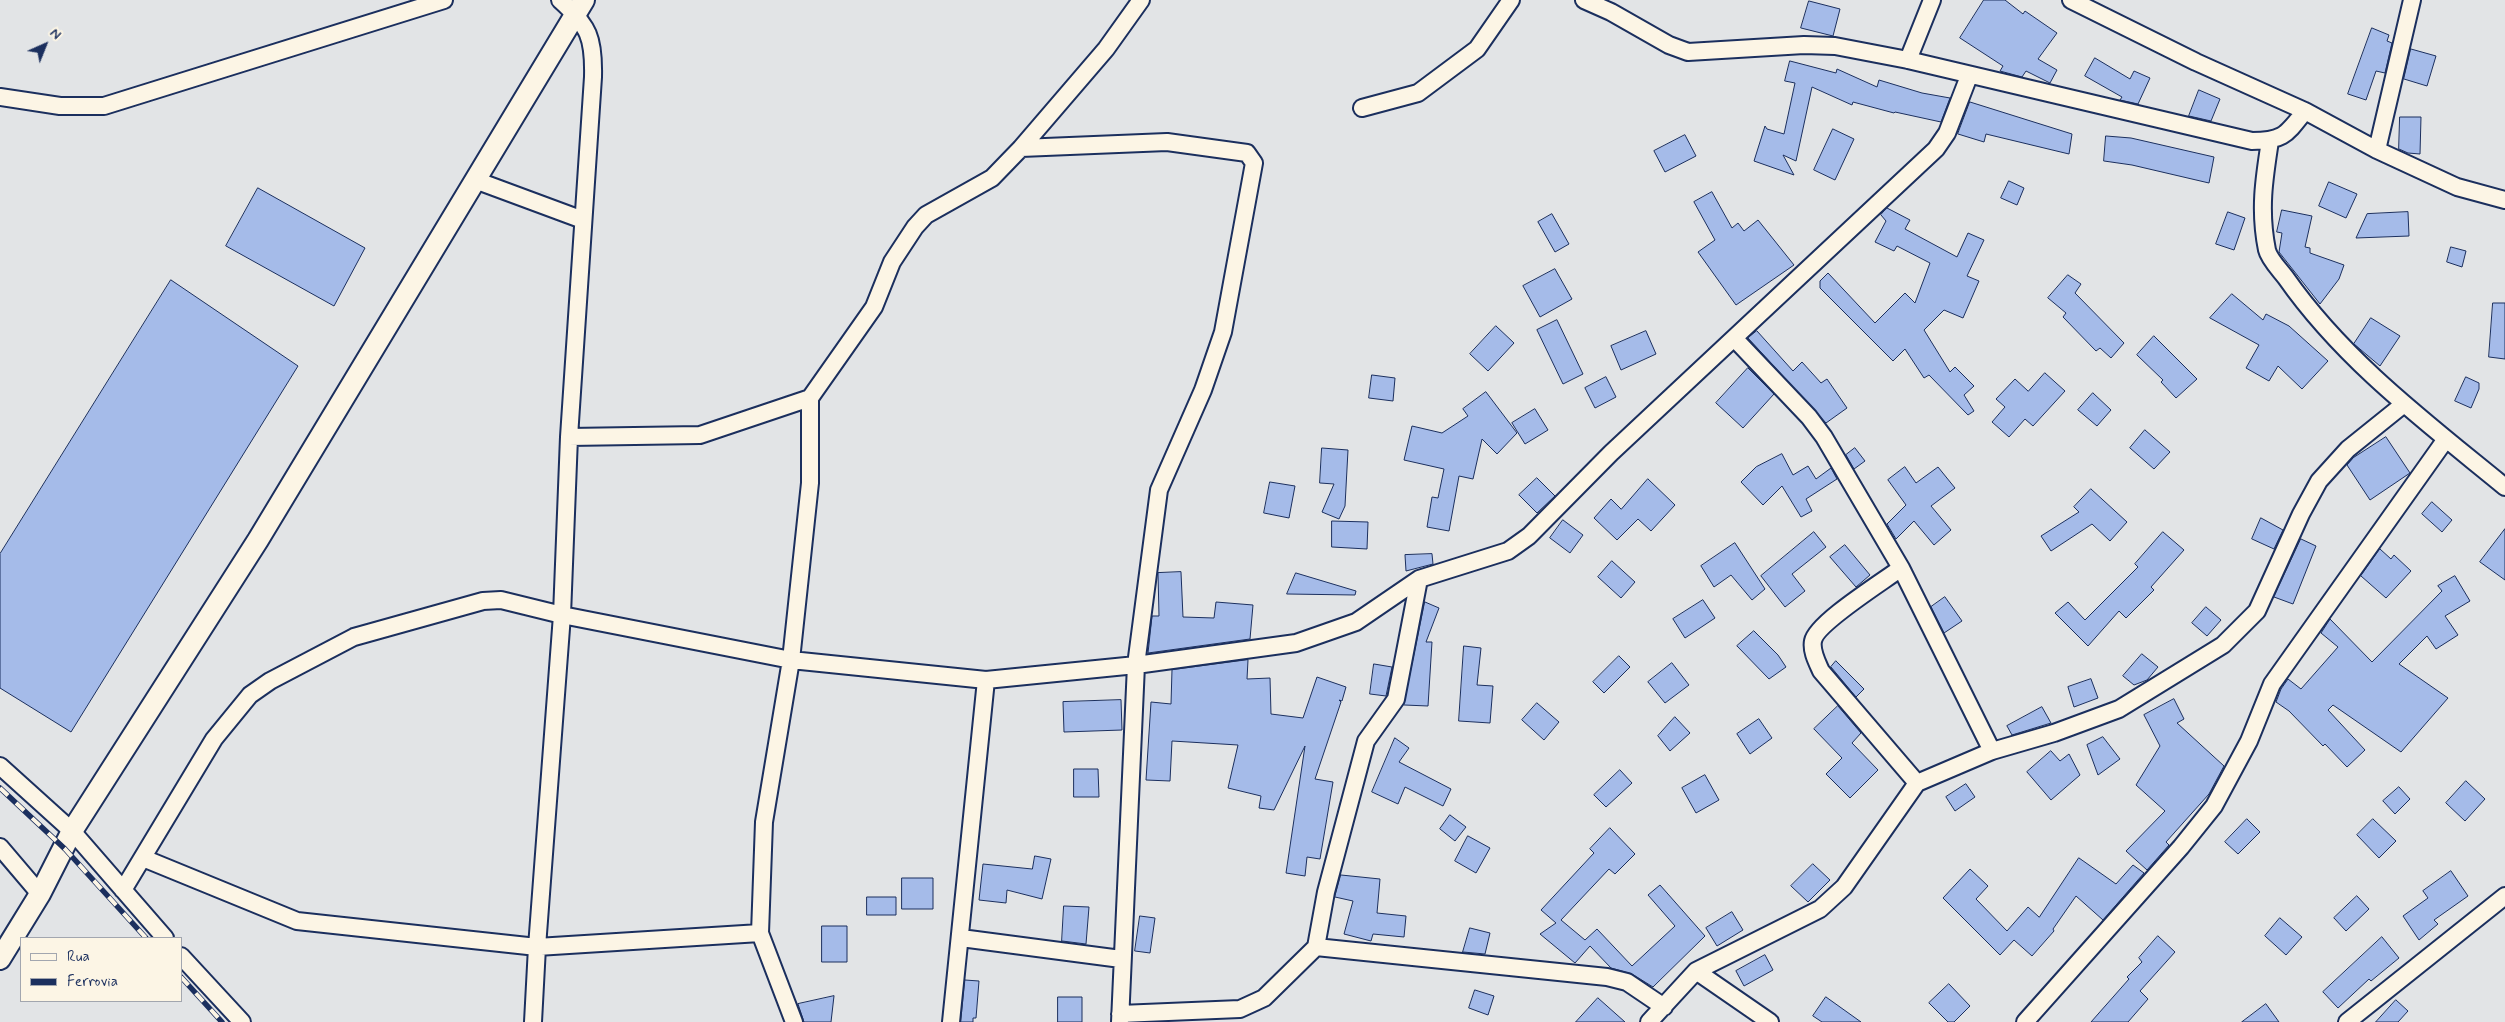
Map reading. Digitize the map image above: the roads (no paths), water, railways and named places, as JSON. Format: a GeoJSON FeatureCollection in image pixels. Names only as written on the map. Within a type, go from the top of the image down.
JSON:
{"type":"FeatureCollection","features":[{"type":"Feature","properties":{"kind":"street"},"geometry":{"type":"LineString","coordinates":[[0,97],[60,106],[104,106],[444,0]]}},
{"type":"Feature","properties":{"kind":"street"},"geometry":{"type":"LineString","coordinates":[[560,0],[580,7]]}},
{"type":"Feature","properties":{"kind":"street"},"geometry":{"type":"LineString","coordinates":[[794,1022],[760,933],[764,822],[791,660],[810,483],[810,398],[874,307],[892,262],[915,227],[926,215],[992,178],[1021,148],[1106,49],[1141,0]]}},
{"type":"Feature","properties":{"kind":"street"},"geometry":{"type":"LineString","coordinates":[[1362,108],[1418,93],[1477,50],[1511,0]]}},
{"type":"Feature","properties":{"kind":"street"},"geometry":{"type":"LineString","coordinates":[[1584,0],[1611,12],[1669,45],[1688,52],[1804,45],[1836,46],[1908,60],[1969,76],[2252,141],[2270,141],[2287,134],[2305,111]]}},
{"type":"Feature","properties":{"kind":"street"},"geometry":{"type":"LineString","coordinates":[[1908,60],[1932,0]]}},
{"type":"Feature","properties":{"kind":"street"},"geometry":{"type":"LineString","coordinates":[[2071,0],[2196,62],[2305,111],[2377,150],[2457,187],[2505,200]]}},
{"type":"Feature","properties":{"kind":"street"},"geometry":{"type":"LineString","coordinates":[[2377,150],[2412,0]]}},
{"type":"Feature","properties":{"kind":"street"},"geometry":{"type":"LineString","coordinates":[[0,959],[40,894],[72,831],[258,540],[580,7]]}},
{"type":"Feature","properties":{"kind":"street"},"geometry":{"type":"LineString","coordinates":[[533,1022],[562,614],[569,437],[593,60],[591,38],[580,7]]}},
{"type":"Feature","properties":{"kind":"street"},"geometry":{"type":"LineString","coordinates":[[123,890],[214,739],[250,695],[270,681],[354,637],[483,601],[501,600],[791,660],[986,680],[1136,665],[1296,643],[1356,622],[1419,579],[1508,551],[1529,536],[1611,453],[1936,149],[1946,133],[1969,76]]}},
{"type":"Feature","properties":{"kind":"street"},"geometry":{"type":"LineString","coordinates":[[2270,141],[2261,196],[2267,252],[2305,303],[2359,362],[2404,404],[2505,487]]}},
{"type":"Feature","properties":{"kind":"street"},"geometry":{"type":"LineString","coordinates":[[1021,148],[1167,142],[1247,153],[1254,163],[1223,332],[1203,390],[1159,490],[1136,665],[1121,959],[1120,1018],[1240,1009],[1264,998],[1316,947],[1326,892],[1366,742],[1396,699],[1419,579]]}},
{"type":"Feature","properties":{"kind":"street"},"geometry":{"type":"LineString","coordinates":[[475,180],[583,220]]}},
{"type":"Feature","properties":{"kind":"street"},"geometry":{"type":"LineString","coordinates":[[1734,338],[1809,417],[1824,437],[1901,568],[1992,752]]}},
{"type":"Feature","properties":{"kind":"street"},"geometry":{"type":"LineString","coordinates":[[569,437],[700,435],[810,398]]}},
{"type":"Feature","properties":{"kind":"street"},"geometry":{"type":"LineString","coordinates":[[1649,1022],[1696,971],[1820,909],[1844,887],[1917,783],[1992,752],[2119,710],[2223,645],[2257,611],[2301,514],[2319,481],[2348,449],[2404,404]]}},
{"type":"Feature","properties":{"kind":"street"},"geometry":{"type":"LineString","coordinates":[[2025,1022],[2112,926],[2214,806],[2249,741],[2272,684],[2446,439]]}},
{"type":"Feature","properties":{"kind":"street"},"geometry":{"type":"LineString","coordinates":[[1901,568],[1824,624],[1813,640],[1814,655],[1821,670],[1917,783]]}},
{"type":"Feature","properties":{"kind":"street"},"geometry":{"type":"LineString","coordinates":[[951,1022],[986,680]]}},
{"type":"Feature","properties":{"kind":"street"},"geometry":{"type":"LineString","coordinates":[[0,766],[72,831],[164,937]]}},
{"type":"Feature","properties":{"kind":"street"},"geometry":{"type":"LineString","coordinates":[[0,847],[40,894]]}},
{"type":"Feature","properties":{"kind":"street"},"geometry":{"type":"LineString","coordinates":[[143,858],[297,921],[537,947],[760,933]]}},
{"type":"Feature","properties":{"kind":"street"},"geometry":{"type":"LineString","coordinates":[[2347,1022],[2505,896]]}},
{"type":"Feature","properties":{"kind":"street"},"geometry":{"type":"LineString","coordinates":[[961,938],[1121,959]]}},
{"type":"Feature","properties":{"kind":"street"},"geometry":{"type":"LineString","coordinates":[[1316,947],[1607,977],[1627,982],[1664,1007]]}},
{"type":"Feature","properties":{"kind":"street"},"geometry":{"type":"LineString","coordinates":[[182,957],[242,1022]]}},
{"type":"Feature","properties":{"kind":"street"},"geometry":{"type":"LineString","coordinates":[[1696,971],[1770,1022]]}},
{"type":"Feature","properties":{"kind":"railway"},"geometry":{"type":"LineString","coordinates":[[0,788],[65,849],[145,937]]}},
{"type":"Feature","properties":{"kind":"railway"},"geometry":{"type":"LineString","coordinates":[[182,978],[222,1022]]}}]}
